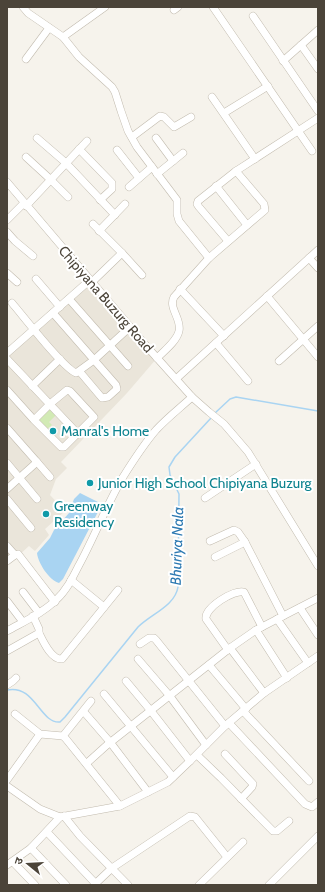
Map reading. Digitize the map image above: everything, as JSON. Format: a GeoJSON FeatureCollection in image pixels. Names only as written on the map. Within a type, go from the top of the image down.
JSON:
{"type":"FeatureCollection","features":[{"type":"Feature","properties":{"kind":"street"},"geometry":{"type":"LineString","coordinates":[[63,37],[105,7]]}},
{"type":"Feature","properties":{"kind":"street"},"geometry":{"type":"LineString","coordinates":[[214,7],[312,151]]}},
{"type":"Feature","properties":{"kind":"street"},"geometry":{"type":"LineString","coordinates":[[27,9],[49,28],[63,37],[79,57],[114,90],[120,111],[137,147],[177,200],[178,218],[181,226],[209,258]]}},
{"type":"Feature","properties":{"kind":"street"},"geometry":{"type":"LineString","coordinates":[[253,16],[318,111]]}},
{"type":"Feature","properties":{"kind":"street"},"geometry":{"type":"LineString","coordinates":[[26,59],[49,28]]}},
{"type":"Feature","properties":{"kind":"street"},"geometry":{"type":"LineString","coordinates":[[283,61],[318,30]]}},
{"type":"Feature","properties":{"kind":"street"},"geometry":{"type":"LineString","coordinates":[[301,45],[318,69]]}},
{"type":"Feature","properties":{"kind":"street"},"geometry":{"type":"LineString","coordinates":[[224,114],[268,86]]}},
{"type":"Feature","properties":{"kind":"street"},"geometry":{"type":"LineString","coordinates":[[212,97],[255,159]]}},
{"type":"Feature","properties":{"kind":"street"},"geometry":{"type":"LineString","coordinates":[[132,137],[160,116],[164,117],[174,127],[191,117]]}},
{"type":"Feature","properties":{"kind":"street"},"geometry":{"type":"LineString","coordinates":[[228,241],[197,204],[198,201],[236,171],[318,118]]}},
{"type":"Feature","properties":{"kind":"street"},"geometry":{"type":"LineString","coordinates":[[37,138],[66,163],[115,215]]}},
{"type":"Feature","properties":{"kind":"street"},"geometry":{"type":"LineString","coordinates":[[156,138],[173,161]]}},
{"type":"Feature","properties":{"kind":"street"},"geometry":{"type":"LineString","coordinates":[[7,220],[25,204],[87,141]]}},
{"type":"Feature","properties":{"kind":"street"},"geometry":{"type":"LineString","coordinates":[[79,150],[112,183],[112,189],[100,200]]}},
{"type":"Feature","properties":{"kind":"street"},"geometry":{"type":"LineString","coordinates":[[117,150],[139,178]]}},
{"type":"Feature","properties":{"kind":"street"},"geometry":{"type":"LineString","coordinates":[[157,174],[183,153]]}},
{"type":"Feature","properties":{"kind":"street"},"geometry":{"type":"LineString","coordinates":[[26,158],[68,197]]}},
{"type":"Feature","properties":{"kind":"street"},"geometry":{"type":"LineString","coordinates":[[129,188],[152,167]]}},
{"type":"Feature","properties":{"kind":"street"},"geometry":{"type":"LineString","coordinates":[[157,358],[180,330],[180,325],[172,302],[174,297],[209,258],[264,211],[265,206],[236,171]]}},
{"type":"Feature","properties":{"kind":"street","name":"Chipiyana Buzurg Road"},"geometry":{"type":"LineString","coordinates":[[7,182],[157,358],[192,397],[234,435],[256,464],[318,566]]}},
{"type":"Feature","properties":{"kind":"street"},"geometry":{"type":"LineString","coordinates":[[216,186],[247,226]]}},
{"type":"Feature","properties":{"kind":"street"},"geometry":{"type":"LineString","coordinates":[[99,231],[126,204]]}},
{"type":"Feature","properties":{"kind":"street"},"geometry":{"type":"LineString","coordinates":[[93,224],[142,275]]}},
{"type":"Feature","properties":{"kind":"street"},"geometry":{"type":"LineString","coordinates":[[7,232],[33,256]]}},
{"type":"Feature","properties":{"kind":"street"},"geometry":{"type":"LineString","coordinates":[[176,379],[318,250]]}},
{"type":"Feature","properties":{"kind":"street"},"geometry":{"type":"LineString","coordinates":[[7,353],[122,253]]}},
{"type":"Feature","properties":{"kind":"street"},"geometry":{"type":"LineString","coordinates":[[309,258],[318,268]]}},
{"type":"Feature","properties":{"kind":"street"},"geometry":{"type":"LineString","coordinates":[[7,272],[17,282]]}},
{"type":"Feature","properties":{"kind":"street"},"geometry":{"type":"LineString","coordinates":[[36,279],[60,307]]}},
{"type":"Feature","properties":{"kind":"street"},"geometry":{"type":"LineString","coordinates":[[180,289],[224,336]]}},
{"type":"Feature","properties":{"kind":"street"},"geometry":{"type":"LineString","coordinates":[[267,296],[318,357]]}},
{"type":"Feature","properties":{"kind":"street"},"geometry":{"type":"LineString","coordinates":[[69,299],[128,366]]}},
{"type":"Feature","properties":{"kind":"street"},"geometry":{"type":"LineString","coordinates":[[12,303],[60,359],[76,374],[94,360],[130,327]]}},
{"type":"Feature","properties":{"kind":"street"},"geometry":{"type":"LineString","coordinates":[[53,313],[117,387],[116,391],[108,398],[100,396],[80,372]]}},
{"type":"Feature","properties":{"kind":"street"},"geometry":{"type":"LineString","coordinates":[[279,361],[318,326]]}},
{"type":"Feature","properties":{"kind":"street"},"geometry":{"type":"LineString","coordinates":[[216,343],[248,381]]}},
{"type":"Feature","properties":{"kind":"street"},"geometry":{"type":"LineString","coordinates":[[7,359],[78,434]]}},
{"type":"Feature","properties":{"kind":"street"},"geometry":{"type":"LineString","coordinates":[[32,386],[60,359]]}},
{"type":"Feature","properties":{"kind":"street"},"geometry":{"type":"LineString","coordinates":[[7,390],[34,420],[61,447],[64,447],[78,434],[93,419],[93,416],[68,390],[50,404],[34,420]]}},
{"type":"Feature","properties":{"kind":"street"},"geometry":{"type":"LineString","coordinates":[[7,630],[36,615],[55,602],[61,595],[88,549],[114,492],[146,442],[157,429],[192,397]]}},
{"type":"Feature","properties":{"kind":"street"},"geometry":{"type":"LineString","coordinates":[[7,428],[50,477]]}},
{"type":"Feature","properties":{"kind":"street"},"geometry":{"type":"LineString","coordinates":[[7,489],[37,462]]}},
{"type":"Feature","properties":{"kind":"street"},"geometry":{"type":"LineString","coordinates":[[7,463],[36,499]]}},
{"type":"Feature","properties":{"kind":"street"},"geometry":{"type":"LineString","coordinates":[[205,498],[256,464]]}},
{"type":"Feature","properties":{"kind":"street"},"geometry":{"type":"LineString","coordinates":[[7,499],[31,528]]}},
{"type":"Feature","properties":{"kind":"street"},"geometry":{"type":"LineString","coordinates":[[210,541],[235,530],[238,532],[245,542],[280,618],[308,663]]}},
{"type":"Feature","properties":{"kind":"street"},"geometry":{"type":"LineString","coordinates":[[215,557],[245,542]]}},
{"type":"Feature","properties":{"kind":"street"},"geometry":{"type":"LineString","coordinates":[[7,546],[15,555],[19,556],[55,602]]}},
{"type":"Feature","properties":{"kind":"street"},"geometry":{"type":"LineString","coordinates":[[7,561],[15,555]]}},
{"type":"Feature","properties":{"kind":"street"},"geometry":{"type":"LineString","coordinates":[[71,580],[104,607]]}},
{"type":"Feature","properties":{"kind":"street"},"geometry":{"type":"LineString","coordinates":[[23,592],[36,615],[39,633],[48,648],[57,658],[60,659],[118,590]]}},
{"type":"Feature","properties":{"kind":"street"},"geometry":{"type":"LineString","coordinates":[[264,693],[206,619],[205,616],[208,611],[225,597],[240,591],[244,592],[259,629],[287,678]]}},
{"type":"Feature","properties":{"kind":"street"},"geometry":{"type":"LineString","coordinates":[[87,763],[110,742],[152,711],[169,695],[190,681],[229,649],[259,629],[318,598]]}},
{"type":"Feature","properties":{"kind":"street"},"geometry":{"type":"LineString","coordinates":[[7,601],[23,622]]}},
{"type":"Feature","properties":{"kind":"street"},"geometry":{"type":"LineString","coordinates":[[300,608],[318,636]]}},
{"type":"Feature","properties":{"kind":"street"},"geometry":{"type":"LineString","coordinates":[[7,651],[39,633]]}},
{"type":"Feature","properties":{"kind":"street"},"geometry":{"type":"LineString","coordinates":[[140,644],[149,638],[154,638],[227,724],[305,804],[312,807],[318,802]]}},
{"type":"Feature","properties":{"kind":"street"},"geometry":{"type":"LineString","coordinates":[[35,885],[10,864],[31,848],[62,817],[120,806],[173,777],[227,724],[264,693],[318,656]]}},
{"type":"Feature","properties":{"kind":"street"},"geometry":{"type":"LineString","coordinates":[[138,659],[169,695],[206,745]]}},
{"type":"Feature","properties":{"kind":"street"},"geometry":{"type":"LineString","coordinates":[[209,665],[244,710],[309,781]]}},
{"type":"Feature","properties":{"kind":"street"},"geometry":{"type":"LineString","coordinates":[[7,685],[16,678]]}},
{"type":"Feature","properties":{"kind":"street"},"geometry":{"type":"LineString","coordinates":[[126,681],[152,711],[190,761]]}},
{"type":"Feature","properties":{"kind":"street"},"geometry":{"type":"LineString","coordinates":[[104,694],[173,777]]}},
{"type":"Feature","properties":{"kind":"street"},"geometry":{"type":"LineString","coordinates":[[63,736],[84,712],[91,701]]}},
{"type":"Feature","properties":{"kind":"street"},"geometry":{"type":"LineString","coordinates":[[84,712],[110,742],[148,792]]}},
{"type":"Feature","properties":{"kind":"street"},"geometry":{"type":"LineString","coordinates":[[15,714],[40,734],[63,736],[87,763],[120,806]]}},
{"type":"Feature","properties":{"kind":"street"},"geometry":{"type":"LineString","coordinates":[[7,780],[40,734]]}},
{"type":"Feature","properties":{"kind":"street"},"geometry":{"type":"LineString","coordinates":[[225,754],[253,784],[252,788],[241,798]]}},
{"type":"Feature","properties":{"kind":"street"},"geometry":{"type":"LineString","coordinates":[[197,755],[274,832],[289,821]]}},
{"type":"Feature","properties":{"kind":"street"},"geometry":{"type":"LineString","coordinates":[[7,786],[40,809],[62,817],[128,885]]}},
{"type":"Feature","properties":{"kind":"street"},"geometry":{"type":"LineString","coordinates":[[47,832],[95,884],[112,868],[190,816],[195,817],[227,857]]}},
{"type":"Feature","properties":{"kind":"street"},"geometry":{"type":"LineString","coordinates":[[269,885],[318,836]]}},
{"type":"Feature","properties":{"kind":"street"},"geometry":{"type":"LineString","coordinates":[[199,885],[244,842]]}},
{"type":"Feature","properties":{"kind":"street"},"geometry":{"type":"LineString","coordinates":[[31,848],[66,885]]}},
{"type":"Feature","properties":{"kind":"shaded area"},"geometry":{"type":"Polygon","coordinates":[[[90,280],[157,358],[127,393],[61,462],[67,468],[56,479],[50,495],[65,511],[45,529],[49,535],[35,551],[29,546],[19,555],[7,561],[7,353],[90,280]]]}},
{"type":"Feature","properties":{"kind":"green space"},"geometry":{"type":"Polygon","coordinates":[[[50,406],[56,415],[49,422],[52,425],[46,430],[36,420],[50,406]]]}},
{"type":"Feature","properties":{"kind":"water"},"geometry":{"type":"Polygon","coordinates":[[[80,493],[100,503],[100,508],[63,579],[59,583],[51,578],[45,571],[39,561],[37,553],[69,513],[74,499],[80,493]]]}},
{"type":"Feature","properties":{"kind":"waterway","name":"Bhuriya Nala"},"geometry":{"type":"LineString","coordinates":[[215,413],[230,399],[236,397],[318,411]]}},
{"type":"Feature","properties":{"kind":"waterway","name":"Bhuriya Nala"},"geometry":{"type":"LineString","coordinates":[[7,690],[16,690],[24,693],[31,698],[47,717],[53,721],[60,722],[138,627],[167,605],[176,594],[178,587],[179,494],[170,475],[169,467],[175,457],[211,418]]}},
{"type":"Feature","properties":{"kind":"place","name":"Manral's Home"},"geometry":{"type":"Point","coordinates":[53,431]}},
{"type":"Feature","properties":{"kind":"place","name":"Junior High School Chipiyana Buzurg"},"geometry":{"type":"Point","coordinates":[90,483]}},
{"type":"Feature","properties":{"kind":"place","name":"Greenway Residency"},"geometry":{"type":"Point","coordinates":[46,514]}}]}
